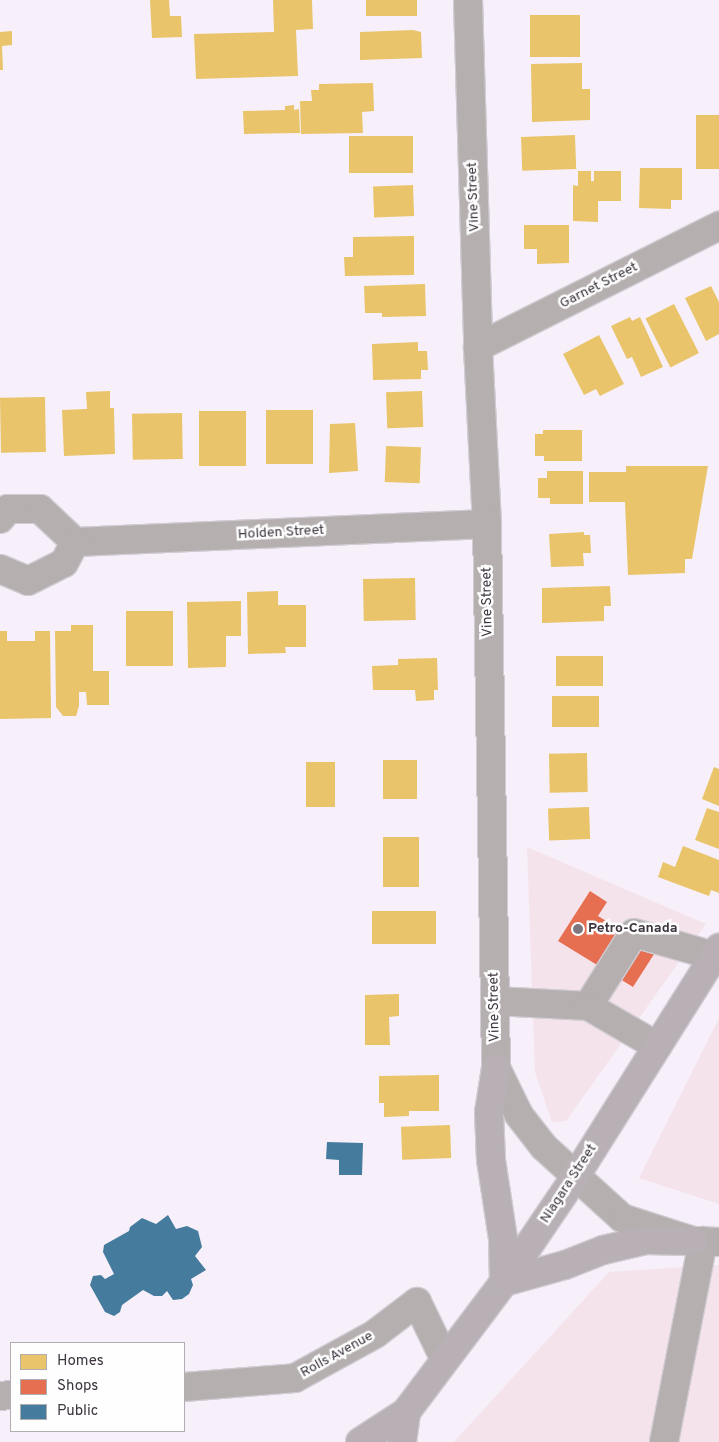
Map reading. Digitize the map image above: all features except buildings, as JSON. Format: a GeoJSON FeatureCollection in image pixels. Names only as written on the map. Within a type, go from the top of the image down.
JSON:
{"type":"FeatureCollection","features":[{"type":"Feature","properties":{"kind":"main road","name":"Niagara Street"},"geometry":{"type":"LineString","coordinates":[[360,1442],[406,1412],[504,1282],[575,1177],[716,952]]}},
{"type":"Feature","properties":{"kind":"main road"},"geometry":{"type":"LineString","coordinates":[[496,1068],[489,1112],[491,1160],[503,1238],[504,1282],[565,1265],[603,1250],[646,1240],[705,1241]]}},
{"type":"Feature","properties":{"kind":"main road","name":"Niagara Street"},"geometry":{"type":"LineString","coordinates":[[402,1442],[406,1412]]}},
{"type":"Feature","properties":{"kind":"street","name":"Vine Street"},"geometry":{"type":"LineString","coordinates":[[468,0],[478,347],[487,524],[496,1068],[520,1115],[544,1147],[622,1218],[705,1241]]}},
{"type":"Feature","properties":{"kind":"street","name":"Garnet Street"},"geometry":{"type":"LineString","coordinates":[[478,347],[719,226]]}},
{"type":"Feature","properties":{"kind":"street"},"geometry":{"type":"LineString","coordinates":[[0,519],[8,509],[40,509],[75,542],[64,563],[28,581],[0,569]]}},
{"type":"Feature","properties":{"kind":"street","name":"Holden Street"},"geometry":{"type":"LineString","coordinates":[[75,542],[487,524]]}},
{"type":"Feature","properties":{"kind":"street"},"geometry":{"type":"LineString","coordinates":[[588,1006],[634,933],[716,952]]}},
{"type":"Feature","properties":{"kind":"street"},"geometry":{"type":"LineString","coordinates":[[495,1001],[588,1006],[657,1046]]}},
{"type":"Feature","properties":{"kind":"street"},"geometry":{"type":"LineString","coordinates":[[664,1442],[705,1241]]}},
{"type":"Feature","properties":{"kind":"street","name":"Rolls Avenue"},"geometry":{"type":"LineString","coordinates":[[185,1387],[295,1378],[375,1334],[417,1302],[445,1360]]}},
{"type":"Feature","properties":{"kind":"shaded area"},"geometry":{"type":"Polygon","coordinates":[[[527,847],[706,924],[566,1121],[552,1122],[535,1072],[527,847]]]}},
{"type":"Feature","properties":{"kind":"shaded area"},"geometry":{"type":"Polygon","coordinates":[[[719,1018],[719,1204],[639,1178],[719,1018]]]}},
{"type":"Feature","properties":{"kind":"shaded area"},"geometry":{"type":"Polygon","coordinates":[[[719,1265],[719,1442],[454,1442],[609,1272],[719,1265]]]}},
{"type":"Feature","properties":{"kind":"place","name":"Petro-Canada"},"geometry":{"type":"Point","coordinates":[578,929]}}]}
